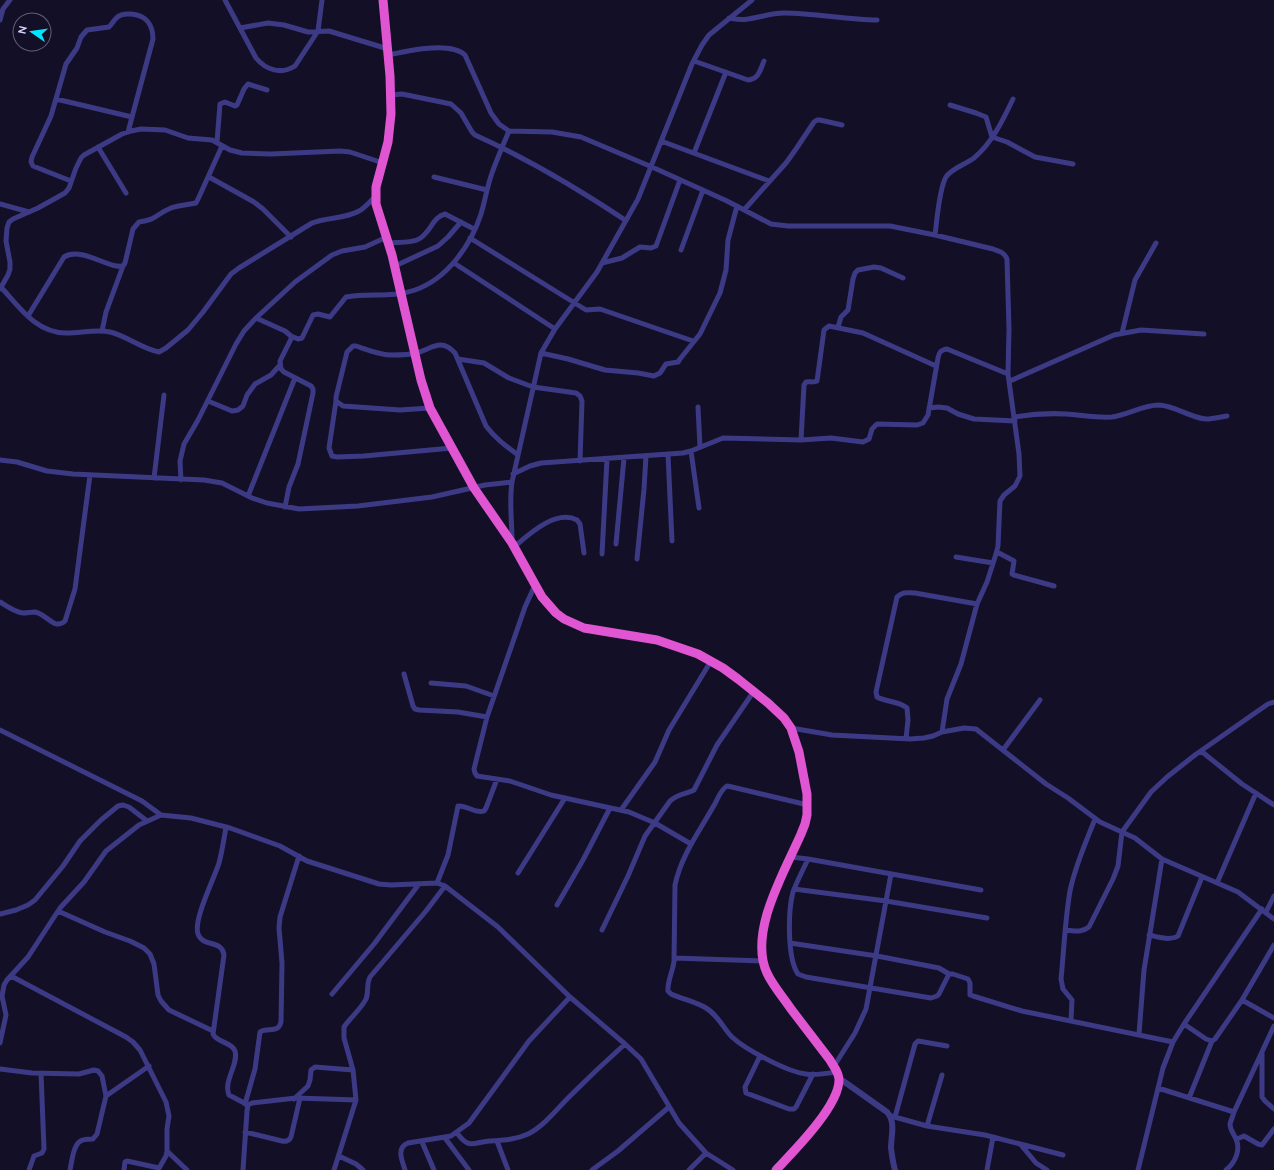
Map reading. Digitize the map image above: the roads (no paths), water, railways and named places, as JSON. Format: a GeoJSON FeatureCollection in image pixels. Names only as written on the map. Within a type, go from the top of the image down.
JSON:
{"type":"FeatureCollection","features":[{"type":"Feature","properties":{"kind":"highway"},"geometry":{"type":"LineString","coordinates":[[383,0],[388,52],[391,114],[388,142],[379,175],[376,196],[378,213],[388,240],[395,266],[426,397],[430,408],[474,488],[513,545],[535,586],[549,606],[564,619],[584,628],[657,640],[684,649],[711,661],[724,668],[754,691],[779,713],[791,728],[802,766],[808,805],[805,824],[777,886],[767,914],[762,944],[764,961],[767,972],[775,986],[836,1072],[837,1091],[831,1104],[802,1142],[776,1170]]}},
{"type":"Feature","properties":{"kind":"street"},"geometry":{"type":"LineString","coordinates":[[0,20],[3,8],[10,0]]}},
{"type":"Feature","properties":{"kind":"street"},"geometry":{"type":"LineString","coordinates":[[225,0],[256,58],[262,64],[273,70],[281,71],[290,70],[295,66],[318,32],[322,0]]}},
{"type":"Feature","properties":{"kind":"street"},"geometry":{"type":"LineString","coordinates":[[513,545],[510,498],[513,474],[541,353],[555,329],[575,303],[602,262],[638,199],[694,61],[702,45],[709,36],[729,18],[752,0]]}},
{"type":"Feature","properties":{"kind":"street"},"geometry":{"type":"LineString","coordinates":[[729,18],[748,20],[784,13],[826,15],[860,20],[877,20]]}},
{"type":"Feature","properties":{"kind":"street"},"geometry":{"type":"LineString","coordinates":[[72,181],[37,168],[31,162],[32,157],[51,116],[66,64],[77,48],[83,33],[87,30],[109,27],[120,15],[124,14],[136,15],[147,20],[153,31],[153,39],[128,132]]}},
{"type":"Feature","properties":{"kind":"street"},"geometry":{"type":"LineString","coordinates":[[240,28],[268,23],[284,25],[308,32],[336,33],[388,52],[432,48],[456,49],[464,55],[491,113],[499,124],[508,131],[540,131],[565,134],[581,138],[652,167],[737,206],[765,222],[776,225],[890,226],[992,249],[1002,252],[1005,255],[1007,259],[1009,330],[1008,374],[1015,419],[1020,476],[1016,486],[1004,495],[1000,501],[997,552],[977,604],[961,664],[947,699],[942,732]]}},
{"type":"Feature","properties":{"kind":"street"},"geometry":{"type":"LineString","coordinates":[[694,61],[744,79],[753,80],[757,77],[764,61]]}},
{"type":"Feature","properties":{"kind":"street"},"geometry":{"type":"LineString","coordinates":[[694,153],[726,72]]}},
{"type":"Feature","properties":{"kind":"street"},"geometry":{"type":"LineString","coordinates":[[217,142],[220,104],[225,102],[235,106],[237,105],[244,89],[248,84],[267,90]]}},
{"type":"Feature","properties":{"kind":"street"},"geometry":{"type":"LineString","coordinates":[[391,95],[402,94],[451,104],[461,113],[475,135],[503,148],[578,189],[626,220]]}},
{"type":"Feature","properties":{"kind":"street"},"geometry":{"type":"LineString","coordinates":[[935,235],[943,185],[947,176],[974,158],[982,150],[992,137],[1013,99]]}},
{"type":"Feature","properties":{"kind":"street"},"geometry":{"type":"LineString","coordinates":[[56,100],[132,117]]}},
{"type":"Feature","properties":{"kind":"street"},"geometry":{"type":"LineString","coordinates":[[950,105],[986,117],[992,137]]}},
{"type":"Feature","properties":{"kind":"street"},"geometry":{"type":"LineString","coordinates":[[744,210],[796,149],[811,125],[816,120],[842,125]]}},
{"type":"Feature","properties":{"kind":"street"},"geometry":{"type":"LineString","coordinates":[[376,196],[359,211],[317,221],[251,259],[231,274],[188,330],[159,352],[111,332],[51,332],[36,324],[0,288],[10,269],[6,235],[10,222],[13,218],[30,212],[65,193],[69,188],[81,158],[98,147],[128,132],[141,129],[162,129],[188,138],[206,139],[217,142],[230,150],[242,153],[271,154],[340,151],[350,152],[382,163]]}},
{"type":"Feature","properties":{"kind":"street"},"geometry":{"type":"LineString","coordinates":[[256,318],[285,331],[298,339],[302,338],[313,315],[318,314],[330,317],[346,297],[401,294],[417,290],[440,276],[454,263],[470,238],[480,215],[492,172],[503,148],[508,131]]}},
{"type":"Feature","properties":{"kind":"street"},"geometry":{"type":"LineString","coordinates":[[992,137],[1007,142],[1035,156],[1073,164]]}},
{"type":"Feature","properties":{"kind":"street"},"geometry":{"type":"LineString","coordinates":[[661,141],[769,181]]}},
{"type":"Feature","properties":{"kind":"street"},"geometry":{"type":"LineString","coordinates":[[102,331],[106,312],[125,263],[135,225],[139,222],[153,219],[170,208],[196,202],[209,177],[222,146]]}},
{"type":"Feature","properties":{"kind":"street"},"geometry":{"type":"LineString","coordinates":[[98,147],[126,193]]}},
{"type":"Feature","properties":{"kind":"street"},"geometry":{"type":"LineString","coordinates":[[209,177],[254,202],[291,237]]}},
{"type":"Feature","properties":{"kind":"street"},"geometry":{"type":"LineString","coordinates":[[434,177],[486,190]]}},
{"type":"Feature","properties":{"kind":"street"},"geometry":{"type":"LineString","coordinates":[[602,262],[622,258],[640,247],[651,248],[656,246],[680,180]]}},
{"type":"Feature","properties":{"kind":"street"},"geometry":{"type":"LineString","coordinates":[[681,250],[703,190]]}},
{"type":"Feature","properties":{"kind":"street"},"geometry":{"type":"LineString","coordinates":[[0,204],[30,212]]}},
{"type":"Feature","properties":{"kind":"street"},"geometry":{"type":"LineString","coordinates":[[541,353],[605,370],[657,375],[666,364],[678,362],[700,334],[720,293],[725,277],[728,240],[737,206]]}},
{"type":"Feature","properties":{"kind":"street"},"geometry":{"type":"LineString","coordinates":[[181,480],[180,461],[184,444],[208,401],[236,344],[244,331],[256,318],[295,282],[332,255],[342,251],[365,247],[388,240],[417,240],[425,234],[442,215],[449,215],[474,229]]}},
{"type":"Feature","properties":{"kind":"street"},"geometry":{"type":"LineString","coordinates":[[395,266],[438,246],[461,222]]}},
{"type":"Feature","properties":{"kind":"street"},"geometry":{"type":"LineString","coordinates":[[470,238],[588,310],[600,308],[693,342]]}},
{"type":"Feature","properties":{"kind":"street"},"geometry":{"type":"LineString","coordinates":[[1122,333],[1135,280],[1156,243]]}},
{"type":"Feature","properties":{"kind":"street"},"geometry":{"type":"LineString","coordinates":[[0,245],[7,248]]}},
{"type":"Feature","properties":{"kind":"street"},"geometry":{"type":"LineString","coordinates":[[28,316],[64,257],[69,254],[94,258],[116,267],[123,266]]}},
{"type":"Feature","properties":{"kind":"street"},"geometry":{"type":"LineString","coordinates":[[454,263],[555,329]]}},
{"type":"Feature","properties":{"kind":"street"},"geometry":{"type":"LineString","coordinates":[[838,327],[841,317],[846,313],[849,306],[853,279],[858,270],[874,267],[881,268],[903,278]]}},
{"type":"Feature","properties":{"kind":"street"},"geometry":{"type":"LineString","coordinates":[[801,440],[804,386],[808,381],[817,381],[824,330],[829,326],[867,335],[936,366]]}},
{"type":"Feature","properties":{"kind":"street"},"geometry":{"type":"LineString","coordinates":[[1010,381],[1114,334],[1140,330],[1204,334]]}},
{"type":"Feature","properties":{"kind":"street"},"geometry":{"type":"LineString","coordinates":[[285,507],[289,487],[298,464],[313,393],[311,386],[281,369],[280,361],[291,339],[291,336]]}},
{"type":"Feature","properties":{"kind":"street"},"geometry":{"type":"LineString","coordinates":[[452,448],[364,456],[332,456],[328,448],[336,402],[347,352],[352,346],[384,355],[415,354],[434,346],[441,345],[452,349],[456,353],[486,426],[498,440],[518,455]]}},
{"type":"Feature","properties":{"kind":"street"},"geometry":{"type":"LineString","coordinates":[[513,474],[530,466],[541,463],[624,458],[691,451],[723,438],[801,440],[830,438],[863,442],[869,439],[874,426],[877,424],[917,425],[923,423],[926,419],[929,408],[939,352],[943,349],[947,349],[1008,374]]}},
{"type":"Feature","properties":{"kind":"street"},"geometry":{"type":"LineString","coordinates":[[458,359],[484,363],[509,378],[533,387],[569,391],[580,396],[582,401],[580,461]]}},
{"type":"Feature","properties":{"kind":"street"},"geometry":{"type":"LineString","coordinates":[[208,401],[232,411],[238,410],[243,406],[249,390],[255,384],[270,375],[280,365]]}},
{"type":"Feature","properties":{"kind":"street"},"geometry":{"type":"LineString","coordinates":[[248,496],[295,378]]}},
{"type":"Feature","properties":{"kind":"street"},"geometry":{"type":"LineString","coordinates":[[154,478],[164,395]]}},
{"type":"Feature","properties":{"kind":"street"},"geometry":{"type":"LineString","coordinates":[[336,402],[343,406],[387,409],[430,408]]}},
{"type":"Feature","properties":{"kind":"street"},"geometry":{"type":"LineString","coordinates":[[929,408],[942,407],[974,419],[1015,419],[1029,415],[1049,414],[1100,417],[1115,416],[1149,406],[1158,405],[1168,406],[1204,419],[1227,416]]}},
{"type":"Feature","properties":{"kind":"street"},"geometry":{"type":"LineString","coordinates":[[698,407],[700,447]]}},
{"type":"Feature","properties":{"kind":"street"},"geometry":{"type":"LineString","coordinates":[[691,451],[699,508]]}},
{"type":"Feature","properties":{"kind":"street"},"geometry":{"type":"LineString","coordinates":[[668,454],[672,541]]}},
{"type":"Feature","properties":{"kind":"street"},"geometry":{"type":"LineString","coordinates":[[637,559],[646,456]]}},
{"type":"Feature","properties":{"kind":"street"},"geometry":{"type":"LineString","coordinates":[[616,544],[624,458]]}},
{"type":"Feature","properties":{"kind":"street"},"geometry":{"type":"LineString","coordinates":[[602,554],[607,459]]}},
{"type":"Feature","properties":{"kind":"street"},"geometry":{"type":"LineString","coordinates":[[0,460],[16,462],[47,472],[215,482],[267,503],[299,509],[358,506],[432,497],[484,485],[512,482]]}},
{"type":"Feature","properties":{"kind":"street"},"geometry":{"type":"LineString","coordinates":[[0,602],[16,612],[35,612],[57,624],[62,624],[66,621],[75,589],[90,475]]}},
{"type":"Feature","properties":{"kind":"street"},"geometry":{"type":"LineString","coordinates":[[513,545],[544,524],[555,520],[572,517],[580,524],[584,553]]}},
{"type":"Feature","properties":{"kind":"street"},"geometry":{"type":"LineString","coordinates":[[997,552],[1014,560],[1012,574],[1054,586]]}},
{"type":"Feature","properties":{"kind":"street"},"geometry":{"type":"LineString","coordinates":[[956,557],[993,563]]}},
{"type":"Feature","properties":{"kind":"street"},"geometry":{"type":"LineString","coordinates":[[535,586],[525,607],[487,717],[474,773],[480,777],[510,781],[552,795],[621,810],[654,823],[690,844]]}},
{"type":"Feature","properties":{"kind":"street"},"geometry":{"type":"LineString","coordinates":[[906,739],[908,720],[907,708],[877,697],[876,692],[897,597],[901,593],[905,592],[977,604]]}},
{"type":"Feature","properties":{"kind":"street"},"geometry":{"type":"LineString","coordinates":[[621,810],[657,759],[669,730],[711,661]]}},
{"type":"Feature","properties":{"kind":"street"},"geometry":{"type":"LineString","coordinates":[[404,674],[415,709],[424,711],[458,712],[487,717]]}},
{"type":"Feature","properties":{"kind":"street"},"geometry":{"type":"LineString","coordinates":[[432,683],[466,686],[494,696]]}},
{"type":"Feature","properties":{"kind":"street"},"geometry":{"type":"LineString","coordinates":[[602,930],[641,845],[654,823],[675,797],[694,790],[717,745],[754,691]]}},
{"type":"Feature","properties":{"kind":"street"},"geometry":{"type":"LineString","coordinates":[[1003,750],[1040,700]]}},
{"type":"Feature","properties":{"kind":"street"},"geometry":{"type":"LineString","coordinates":[[1066,930],[1079,932],[1089,927],[1113,880],[1118,866],[1122,832],[1159,783],[1261,708],[1274,702]]}},
{"type":"Feature","properties":{"kind":"street"},"geometry":{"type":"LineString","coordinates":[[791,728],[832,735],[906,739],[924,738],[942,732],[964,728],[976,729],[1046,784],[1068,798],[1095,819],[1109,827],[1136,838],[1162,859],[1238,892],[1274,918]]}},
{"type":"Feature","properties":{"kind":"street"},"geometry":{"type":"LineString","coordinates":[[0,730],[142,800],[161,816]]}},
{"type":"Feature","properties":{"kind":"street"},"geometry":{"type":"LineString","coordinates":[[1201,751],[1242,784],[1274,805]]}},
{"type":"Feature","properties":{"kind":"street"},"geometry":{"type":"LineString","coordinates":[[437,883],[448,855],[456,809],[458,806],[463,806],[477,811],[484,811],[497,779]]}},
{"type":"Feature","properties":{"kind":"street"},"geometry":{"type":"LineString","coordinates":[[808,805],[727,786],[723,789],[690,844],[677,876],[675,885],[673,972],[668,986],[668,991],[671,994],[705,1007],[716,1015],[732,1037],[743,1046],[760,1056],[797,1072],[812,1074],[836,1072],[893,1117],[927,1126],[966,1131],[1063,1155]]}},
{"type":"Feature","properties":{"kind":"street"},"geometry":{"type":"LineString","coordinates":[[1217,883],[1256,793]]}},
{"type":"Feature","properties":{"kind":"street"},"geometry":{"type":"LineString","coordinates":[[518,873],[565,798]]}},
{"type":"Feature","properties":{"kind":"street"},"geometry":{"type":"LineString","coordinates":[[0,914],[16,910],[35,900],[63,866],[80,841],[101,820],[118,806],[123,805],[129,807],[147,822]]}},
{"type":"Feature","properties":{"kind":"street"},"geometry":{"type":"LineString","coordinates":[[557,904],[583,860],[610,808]]}},
{"type":"Feature","properties":{"kind":"street"},"geometry":{"type":"LineString","coordinates":[[0,1043],[6,1015],[2,996],[2,985],[28,957],[58,911],[84,882],[106,851],[139,825],[161,816],[191,818],[226,827],[280,846],[307,860],[379,884],[391,885],[437,883],[445,886],[503,932],[570,997],[625,1044],[646,1066],[679,1123],[706,1153],[733,1170]]}},
{"type":"Feature","properties":{"kind":"street"},"geometry":{"type":"LineString","coordinates":[[1071,1020],[1072,1000],[1063,989],[1061,980],[1070,892],[1074,876],[1095,819]]}},
{"type":"Feature","properties":{"kind":"street"},"geometry":{"type":"LineString","coordinates":[[226,827],[219,862],[198,917],[197,929],[201,940],[221,947],[224,950],[212,1031],[217,1040],[232,1046],[235,1050],[227,1091],[231,1097],[247,1105],[256,1102],[294,1098],[356,1100]]}},
{"type":"Feature","properties":{"kind":"street"},"geometry":{"type":"LineString","coordinates":[[243,1170],[247,1105],[255,1069],[260,1032],[263,1030],[276,1030],[280,1026],[281,1022],[282,963],[279,928],[280,917],[299,856]]}},
{"type":"Feature","properties":{"kind":"street"},"geometry":{"type":"LineString","coordinates":[[791,857],[981,890]]}},
{"type":"Feature","properties":{"kind":"street"},"geometry":{"type":"LineString","coordinates":[[808,859],[794,889],[790,908],[790,943],[793,963],[798,974],[806,977],[932,998],[939,994],[949,974]]}},
{"type":"Feature","properties":{"kind":"street"},"geometry":{"type":"LineString","coordinates":[[1139,1034],[1144,970],[1162,859]]}},
{"type":"Feature","properties":{"kind":"street"},"geometry":{"type":"LineString","coordinates":[[836,1072],[862,1020],[871,988],[891,874]]}},
{"type":"Feature","properties":{"kind":"street"},"geometry":{"type":"LineString","coordinates":[[1149,935],[1169,939],[1178,936],[1202,877]]}},
{"type":"Feature","properties":{"kind":"street"},"geometry":{"type":"LineString","coordinates":[[332,994],[374,944],[419,884]]}},
{"type":"Feature","properties":{"kind":"street"},"geometry":{"type":"LineString","coordinates":[[334,1170],[356,1100],[353,1070],[344,1038],[344,1027],[365,1001],[368,991],[367,985],[370,977],[426,911],[445,886]]}},
{"type":"Feature","properties":{"kind":"street"},"geometry":{"type":"LineString","coordinates":[[794,889],[886,901],[987,918]]}},
{"type":"Feature","properties":{"kind":"street"},"geometry":{"type":"LineString","coordinates":[[1138,1170],[1163,1068],[1173,1042],[1274,896]]}},
{"type":"Feature","properties":{"kind":"street"},"geometry":{"type":"LineString","coordinates":[[58,911],[144,948],[150,954],[154,964],[158,995],[161,1001],[169,1010],[212,1031]]}},
{"type":"Feature","properties":{"kind":"street"},"geometry":{"type":"LineString","coordinates":[[790,943],[877,956],[939,968],[949,974],[968,979],[970,983],[970,995],[973,996],[1011,1008],[1173,1042]]}},
{"type":"Feature","properties":{"kind":"street"},"geometry":{"type":"LineString","coordinates":[[1189,1098],[1212,1041],[1215,1039],[1242,1000],[1274,944]]}},
{"type":"Feature","properties":{"kind":"street"},"geometry":{"type":"LineString","coordinates":[[674,958],[764,961]]}},
{"type":"Feature","properties":{"kind":"street"},"geometry":{"type":"LineString","coordinates":[[11,976],[126,1037],[137,1046],[149,1066],[169,1110],[167,1151],[164,1160],[158,1169],[127,1161],[125,1162],[124,1170]]}},
{"type":"Feature","properties":{"kind":"street"},"geometry":{"type":"LineString","coordinates":[[405,1170],[401,1155],[403,1145],[452,1136],[469,1123],[529,1041],[570,997]]}},
{"type":"Feature","properties":{"kind":"street"},"geometry":{"type":"LineString","coordinates":[[1242,1000],[1274,1018]]}},
{"type":"Feature","properties":{"kind":"street"},"geometry":{"type":"LineString","coordinates":[[1184,1024],[1206,1039],[1212,1041]]}},
{"type":"Feature","properties":{"kind":"street"},"geometry":{"type":"LineString","coordinates":[[1226,1170],[1232,1165],[1237,1153],[1237,1139],[1231,1129],[1230,1124],[1234,1112],[1274,1026]]}},
{"type":"Feature","properties":{"kind":"street"},"geometry":{"type":"LineString","coordinates":[[895,1170],[892,1153],[893,1117],[915,1044],[918,1041],[947,1046]]}},
{"type":"Feature","properties":{"kind":"street"},"geometry":{"type":"LineString","coordinates":[[457,1133],[468,1144],[514,1139],[535,1129],[625,1044]]}},
{"type":"Feature","properties":{"kind":"street"},"geometry":{"type":"LineString","coordinates":[[1262,1052],[1262,1097],[1274,1109]]}},
{"type":"Feature","properties":{"kind":"street"},"geometry":{"type":"LineString","coordinates":[[760,1056],[745,1087],[746,1093],[789,1109],[794,1109],[796,1107],[812,1074]]}},
{"type":"Feature","properties":{"kind":"street"},"geometry":{"type":"LineString","coordinates":[[106,1096],[149,1066]]}},
{"type":"Feature","properties":{"kind":"street"},"geometry":{"type":"LineString","coordinates":[[294,1098],[308,1086],[311,1070],[315,1067],[353,1070]]}},
{"type":"Feature","properties":{"kind":"street"},"geometry":{"type":"LineString","coordinates":[[0,1069],[41,1073],[79,1074],[94,1070],[98,1071],[102,1076],[106,1096],[97,1134],[93,1139],[79,1141],[76,1146],[70,1170]]}},
{"type":"Feature","properties":{"kind":"street"},"geometry":{"type":"LineString","coordinates":[[29,1170],[34,1156],[42,1153],[44,1149],[41,1073]]}},
{"type":"Feature","properties":{"kind":"street"},"geometry":{"type":"LineString","coordinates":[[927,1126],[942,1074]]}},
{"type":"Feature","properties":{"kind":"street"},"geometry":{"type":"LineString","coordinates":[[1158,1088],[1234,1112]]}},
{"type":"Feature","properties":{"kind":"street"},"geometry":{"type":"LineString","coordinates":[[245,1132],[286,1142],[291,1137],[300,1098]]}},
{"type":"Feature","properties":{"kind":"street"},"geometry":{"type":"LineString","coordinates":[[592,1170],[618,1151],[670,1107]]}},
{"type":"Feature","properties":{"kind":"street"},"geometry":{"type":"LineString","coordinates":[[1237,1139],[1244,1136],[1262,1145],[1274,1130]]}},
{"type":"Feature","properties":{"kind":"street"},"geometry":{"type":"LineString","coordinates":[[987,1170],[992,1137]]}},
{"type":"Feature","properties":{"kind":"street"},"geometry":{"type":"LineString","coordinates":[[445,1138],[469,1170]]}},
{"type":"Feature","properties":{"kind":"street"},"geometry":{"type":"LineString","coordinates":[[496,1141],[508,1170]]}},
{"type":"Feature","properties":{"kind":"street"},"geometry":{"type":"LineString","coordinates":[[422,1142],[434,1170]]}},
{"type":"Feature","properties":{"kind":"street"},"geometry":{"type":"LineString","coordinates":[[1020,1144],[1036,1163],[1046,1170]]}},
{"type":"Feature","properties":{"kind":"street"},"geometry":{"type":"LineString","coordinates":[[167,1151],[187,1170]]}},
{"type":"Feature","properties":{"kind":"street"},"geometry":{"type":"LineString","coordinates":[[689,1170],[706,1153]]}},
{"type":"Feature","properties":{"kind":"street"},"geometry":{"type":"LineString","coordinates":[[339,1156],[356,1164],[363,1170]]}}]}
